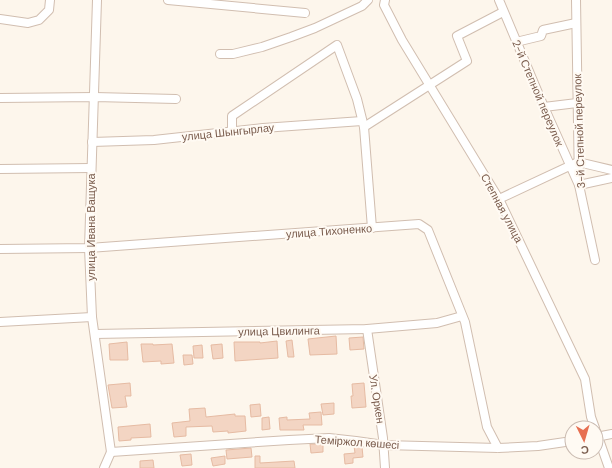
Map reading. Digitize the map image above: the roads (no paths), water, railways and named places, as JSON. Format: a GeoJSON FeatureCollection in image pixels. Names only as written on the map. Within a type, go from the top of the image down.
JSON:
{"type":"FeatureCollection","features":[{"type":"Feature","properties":{"kind":"street"},"geometry":{"type":"LineString","coordinates":[[0,19],[28,23],[39,20],[49,10],[50,0]]}},
{"type":"Feature","properties":{"kind":"street","name":"улица Ивана Ващука"},"geometry":{"type":"LineString","coordinates":[[97,0],[89,248],[92,317],[111,452]]}},
{"type":"Feature","properties":{"kind":"street"},"geometry":{"type":"LineString","coordinates":[[168,0],[305,13]]}},
{"type":"Feature","properties":{"kind":"street"},"geometry":{"type":"LineString","coordinates":[[220,54],[233,54],[262,47],[315,28],[362,6],[368,0]]}},
{"type":"Feature","properties":{"kind":"street","name":"Степная улица"},"geometry":{"type":"LineString","coordinates":[[386,0],[384,5],[402,40],[499,199],[585,379],[592,420]]}},
{"type":"Feature","properties":{"kind":"street","name":"2-й Степной переулок"},"geometry":{"type":"LineString","coordinates":[[499,0],[579,185]]}},
{"type":"Feature","properties":{"kind":"street","name":"3-й Степной переулок"},"geometry":{"type":"LineString","coordinates":[[576,0],[579,185],[595,260]]}},
{"type":"Feature","properties":{"kind":"street"},"geometry":{"type":"LineString","coordinates":[[363,124],[467,61],[457,36],[503,12]]}},
{"type":"Feature","properties":{"kind":"street"},"geometry":{"type":"LineString","coordinates":[[516,42],[541,36],[543,30],[576,23]]}},
{"type":"Feature","properties":{"kind":"street"},"geometry":{"type":"LineString","coordinates":[[232,132],[232,116],[337,45],[357,99],[363,124],[372,228]]}},
{"type":"Feature","properties":{"kind":"street"},"geometry":{"type":"LineString","coordinates":[[0,98],[95,97],[176,99]]}},
{"type":"Feature","properties":{"kind":"street"},"geometry":{"type":"LineString","coordinates":[[544,107],[577,103]]}},
{"type":"Feature","properties":{"kind":"street","name":"улица Шынгырлау"},"geometry":{"type":"LineString","coordinates":[[92,142],[154,140],[232,132],[363,124]]}},
{"type":"Feature","properties":{"kind":"street"},"geometry":{"type":"LineString","coordinates":[[499,199],[571,167],[578,162],[612,170]]}},
{"type":"Feature","properties":{"kind":"street"},"geometry":{"type":"LineString","coordinates":[[0,169],[91,168]]}},
{"type":"Feature","properties":{"kind":"street"},"geometry":{"type":"LineString","coordinates":[[579,185],[612,178]]}},
{"type":"Feature","properties":{"kind":"street","name":"улица Тихоненко"},"geometry":{"type":"LineString","coordinates":[[0,249],[89,248],[419,224],[428,230],[465,322],[488,427],[498,448]]}},
{"type":"Feature","properties":{"kind":"street","name":"улица Цвилинга"},"geometry":{"type":"LineString","coordinates":[[95,334],[367,330],[437,324],[462,316]]}},
{"type":"Feature","properties":{"kind":"street"},"geometry":{"type":"LineString","coordinates":[[0,322],[92,317]]}},
{"type":"Feature","properties":{"kind":"street","name":"Ул. Оркен"},"geometry":{"type":"LineString","coordinates":[[367,330],[384,445],[385,468]]}},
{"type":"Feature","properties":{"kind":"street","name":"Теміржол көшесі"},"geometry":{"type":"LineString","coordinates":[[111,452],[329,438],[356,440],[384,445],[498,448],[538,446],[564,442]]}},
{"type":"Feature","properties":{"kind":"street"},"geometry":{"type":"LineString","coordinates":[[104,468],[111,452]]}},
{"type":"Feature","properties":{"kind":"street","name":"Степная улица"},"geometry":{"type":"LineString","coordinates":[[604,456],[608,468]]}}]}
